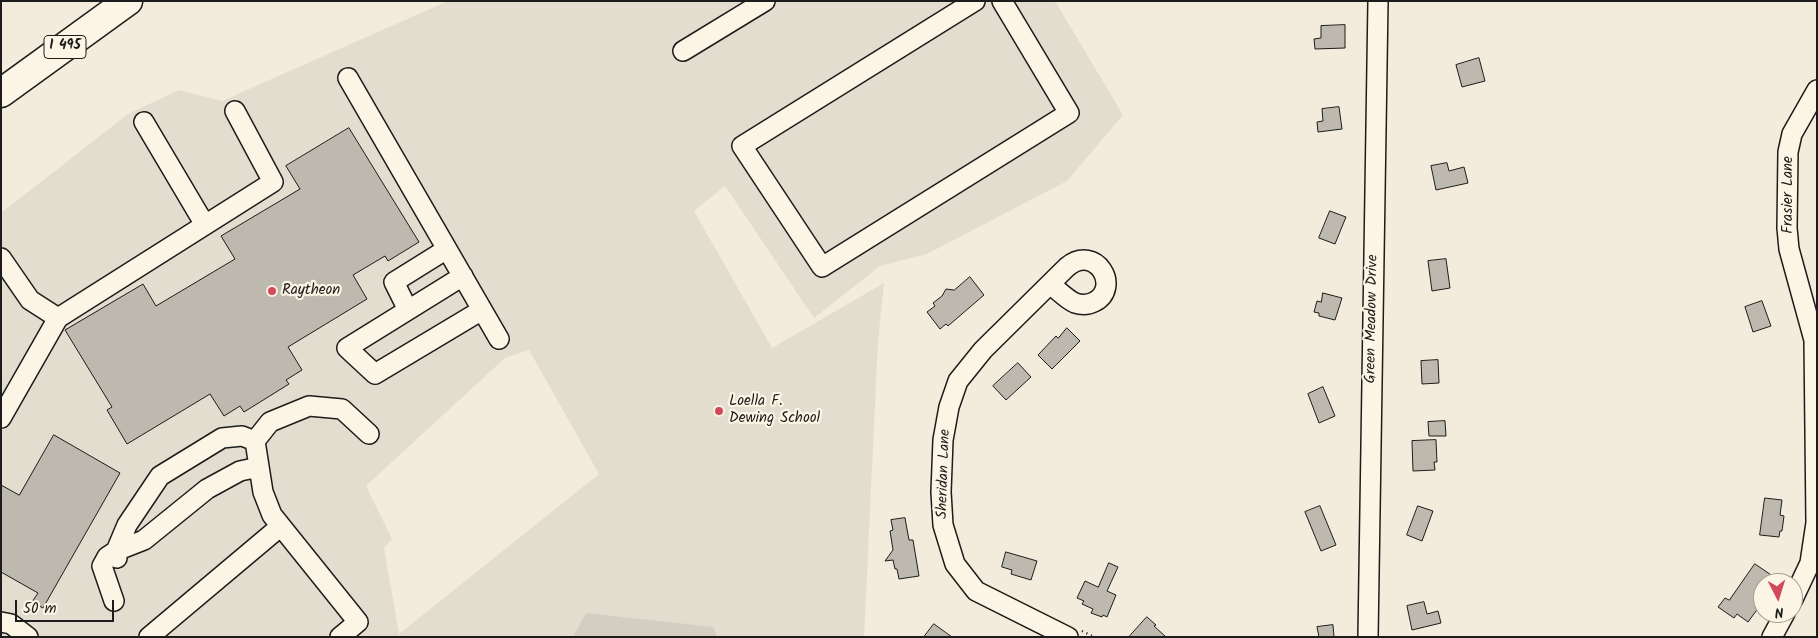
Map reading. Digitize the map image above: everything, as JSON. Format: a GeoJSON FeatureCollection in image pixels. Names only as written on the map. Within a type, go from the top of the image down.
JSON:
{"type":"FeatureCollection","features":[{"type":"Feature","properties":{"kind":"highway","name":"I 495"},"geometry":{"type":"LineString","coordinates":[[1,93],[128,1]]}},
{"type":"Feature","properties":{"kind":"street"},"geometry":{"type":"LineString","coordinates":[[683,51],[765,1]]}},
{"type":"Feature","properties":{"kind":"street"},"geometry":{"type":"LineString","coordinates":[[975,1],[742,146],[822,267],[1069,113],[1002,1]]}},
{"type":"Feature","properties":{"kind":"street","name":"Green Meadow Drive"},"geometry":{"type":"LineString","coordinates":[[1368,637],[1378,1]]}},
{"type":"Feature","properties":{"kind":"street"},"geometry":{"type":"LineString","coordinates":[[348,78],[499,339]]}},
{"type":"Feature","properties":{"kind":"street","name":"Frasier Lane"},"geometry":{"type":"LineString","coordinates":[[1803,578],[1810,563],[1816,523],[1814,340],[1789,249],[1787,228],[1788,152],[1792,134],[1817,90]]}},
{"type":"Feature","properties":{"kind":"street"},"geometry":{"type":"LineString","coordinates":[[1,418],[58,318],[273,182],[235,111]]}},
{"type":"Feature","properties":{"kind":"street"},"geometry":{"type":"LineString","coordinates":[[144,122],[205,225]]}},
{"type":"Feature","properties":{"kind":"street"},"geometry":{"type":"LineString","coordinates":[[408,310],[394,282],[447,249]]}},
{"type":"Feature","properties":{"kind":"street"},"geometry":{"type":"LineString","coordinates":[[1,258],[30,300],[58,318]]}},
{"type":"Feature","properties":{"kind":"street"},"geometry":{"type":"LineString","coordinates":[[462,276],[347,348],[375,374],[482,310]]}},
{"type":"Feature","properties":{"kind":"street","name":"Sheridan Lane"},"geometry":{"type":"LineString","coordinates":[[1050,284],[983,350],[958,381],[949,407],[943,440],[941,492],[943,525],[955,564],[976,591],[1068,637]]}},
{"type":"Feature","properties":{"kind":"street"},"geometry":{"type":"LineString","coordinates":[[340,637],[358,622],[272,515],[263,492],[255,441],[270,422],[309,406],[342,409],[370,434]]}},
{"type":"Feature","properties":{"kind":"street"},"geometry":{"type":"LineString","coordinates":[[114,601],[107,577],[116,568],[118,561],[116,551],[127,525],[160,476],[222,438],[242,436],[255,441]]}},
{"type":"Feature","properties":{"kind":"street"},"geometry":{"type":"LineString","coordinates":[[116,551],[144,540],[207,489],[240,471],[259,467]]}},
{"type":"Feature","properties":{"kind":"street"},"geometry":{"type":"LineString","coordinates":[[149,637],[281,526]]}},
{"type":"Feature","properties":{"kind":"street"},"geometry":{"type":"LineString","coordinates":[[1,622],[11,624],[28,637]]}},
{"type":"Feature","properties":{"kind":"street"},"geometry":{"type":"LineString","coordinates":[[1772,637],[1780,623]]}},
{"type":"Feature","properties":{"kind":"shaded area"},"geometry":{"type":"Polygon","coordinates":[[[448,1],[1055,1],[1123,115],[1067,181],[927,254],[880,266],[814,318],[725,186],[694,211],[772,348],[884,283],[878,341],[864,637],[1,637],[1,213],[128,114],[179,90],[222,101],[448,1]],[[529,350],[505,358],[366,486],[392,539],[384,548],[399,634],[599,474],[529,350]]]}},
{"type":"Feature","properties":{"kind":"shaded area"},"geometry":{"type":"Polygon","coordinates":[[[586,613],[713,627],[717,637],[573,637],[586,613]]]}},
{"type":"Feature","properties":{"kind":"building"},"geometry":{"type":"Polygon","coordinates":[[[1345,25],[1345,48],[1315,49],[1314,39],[1321,38],[1321,26],[1345,25]]]}},
{"type":"Feature","properties":{"kind":"building"},"geometry":{"type":"Polygon","coordinates":[[[1479,58],[1485,81],[1462,87],[1456,65],[1479,58]]]}},
{"type":"Feature","properties":{"kind":"building"},"geometry":{"type":"Polygon","coordinates":[[[1339,107],[1342,129],[1318,132],[1317,122],[1323,121],[1322,109],[1339,107]]]}},
{"type":"Feature","properties":{"kind":"building","name":"Raytheon"},"geometry":{"type":"Polygon","coordinates":[[[349,128],[419,242],[388,261],[385,256],[353,275],[367,299],[288,347],[302,370],[286,380],[289,384],[244,412],[240,406],[224,416],[210,394],[127,444],[107,410],[112,407],[65,330],[143,284],[156,306],[235,259],[221,236],[300,189],[286,166],[349,128]]]}},
{"type":"Feature","properties":{"kind":"building"},"geometry":{"type":"Polygon","coordinates":[[[1447,163],[1449,171],[1464,167],[1468,183],[1436,190],[1431,166],[1447,163]]]}},
{"type":"Feature","properties":{"kind":"building"},"geometry":{"type":"Polygon","coordinates":[[[1330,211],[1346,217],[1335,244],[1319,238],[1330,211]]]}},
{"type":"Feature","properties":{"kind":"building"},"geometry":{"type":"Polygon","coordinates":[[[1446,259],[1450,288],[1432,291],[1428,261],[1446,259]]]}},
{"type":"Feature","properties":{"kind":"building"},"geometry":{"type":"Polygon","coordinates":[[[970,277],[984,295],[948,326],[946,324],[940,329],[927,312],[935,306],[933,303],[942,296],[946,289],[954,290],[970,277]]]}},
{"type":"Feature","properties":{"kind":"building"},"geometry":{"type":"Polygon","coordinates":[[[1323,293],[1342,298],[1335,320],[1319,316],[1319,313],[1314,312],[1317,301],[1321,302],[1323,293]]]}},
{"type":"Feature","properties":{"kind":"building"},"geometry":{"type":"Polygon","coordinates":[[[1762,301],[1771,326],[1753,332],[1745,307],[1762,301]]]}},
{"type":"Feature","properties":{"kind":"building"},"geometry":{"type":"Polygon","coordinates":[[[1067,328],[1080,341],[1052,369],[1038,355],[1056,336],[1058,338],[1067,328]]]}},
{"type":"Feature","properties":{"kind":"building"},"geometry":{"type":"Polygon","coordinates":[[[1438,360],[1439,383],[1422,384],[1421,361],[1438,360]]]}},
{"type":"Feature","properties":{"kind":"building"},"geometry":{"type":"Polygon","coordinates":[[[1018,363],[1031,377],[1006,400],[993,386],[1018,363]]]}},
{"type":"Feature","properties":{"kind":"building"},"geometry":{"type":"Polygon","coordinates":[[[1323,387],[1335,416],[1319,423],[1308,394],[1323,387]]]}},
{"type":"Feature","properties":{"kind":"building"},"geometry":{"type":"Polygon","coordinates":[[[1445,421],[1446,436],[1429,436],[1428,422],[1445,421]]]}},
{"type":"Feature","properties":{"kind":"building"},"geometry":{"type":"Polygon","coordinates":[[[54,435],[120,473],[43,608],[32,602],[38,593],[1,572],[1,485],[19,495],[54,435]]]}},
{"type":"Feature","properties":{"kind":"building"},"geometry":{"type":"Polygon","coordinates":[[[1436,440],[1437,462],[1434,462],[1435,470],[1413,471],[1412,441],[1436,440]]]}},
{"type":"Feature","properties":{"kind":"building"},"geometry":{"type":"Polygon","coordinates":[[[1765,498],[1782,500],[1780,515],[1784,516],[1782,531],[1780,531],[1779,537],[1760,535],[1765,498]]]}},
{"type":"Feature","properties":{"kind":"building"},"geometry":{"type":"Polygon","coordinates":[[[1320,506],[1336,545],[1321,551],[1305,512],[1320,506]]]}},
{"type":"Feature","properties":{"kind":"building"},"geometry":{"type":"Polygon","coordinates":[[[1418,506],[1433,511],[1422,541],[1407,535],[1418,506]]]}},
{"type":"Feature","properties":{"kind":"building"},"geometry":{"type":"Polygon","coordinates":[[[905,518],[909,540],[913,540],[919,576],[899,579],[893,560],[885,561],[893,550],[890,531],[893,530],[891,520],[905,518]]]}},
{"type":"Feature","properties":{"kind":"building"},"geometry":{"type":"Polygon","coordinates":[[[1006,552],[1037,561],[1031,580],[1011,574],[1012,570],[1002,567],[1006,552]]]}},
{"type":"Feature","properties":{"kind":"building"},"geometry":{"type":"Polygon","coordinates":[[[1109,563],[1118,567],[1107,591],[1116,595],[1107,617],[1103,615],[1102,617],[1091,613],[1093,609],[1082,604],[1084,601],[1077,598],[1085,581],[1098,587],[1109,563]]]}},
{"type":"Feature","properties":{"kind":"building"},"geometry":{"type":"Polygon","coordinates":[[[1755,564],[1768,573],[1753,573],[1753,615],[1748,622],[1737,614],[1734,618],[1718,607],[1725,598],[1729,600],[1755,564]]]}},
{"type":"Feature","properties":{"kind":"building"},"geometry":{"type":"Polygon","coordinates":[[[1424,602],[1427,614],[1438,611],[1441,623],[1412,630],[1407,606],[1424,602]]]}},
{"type":"Feature","properties":{"kind":"building"},"geometry":{"type":"Polygon","coordinates":[[[1147,617],[1156,625],[1154,626],[1166,637],[1129,637],[1147,617]]]}},
{"type":"Feature","properties":{"kind":"building"},"geometry":{"type":"Polygon","coordinates":[[[934,624],[952,637],[924,637],[934,624]]]}},
{"type":"Feature","properties":{"kind":"building"},"geometry":{"type":"Polygon","coordinates":[[[1333,625],[1334,637],[1319,637],[1317,627],[1333,625]]]}},
{"type":"Feature","properties":{"kind":"place","name":"Raytheon"},"geometry":{"type":"Point","coordinates":[272,291]}},
{"type":"Feature","properties":{"kind":"place","name":"Loella F. Dewing School"},"geometry":{"type":"Point","coordinates":[719,411]}}]}
